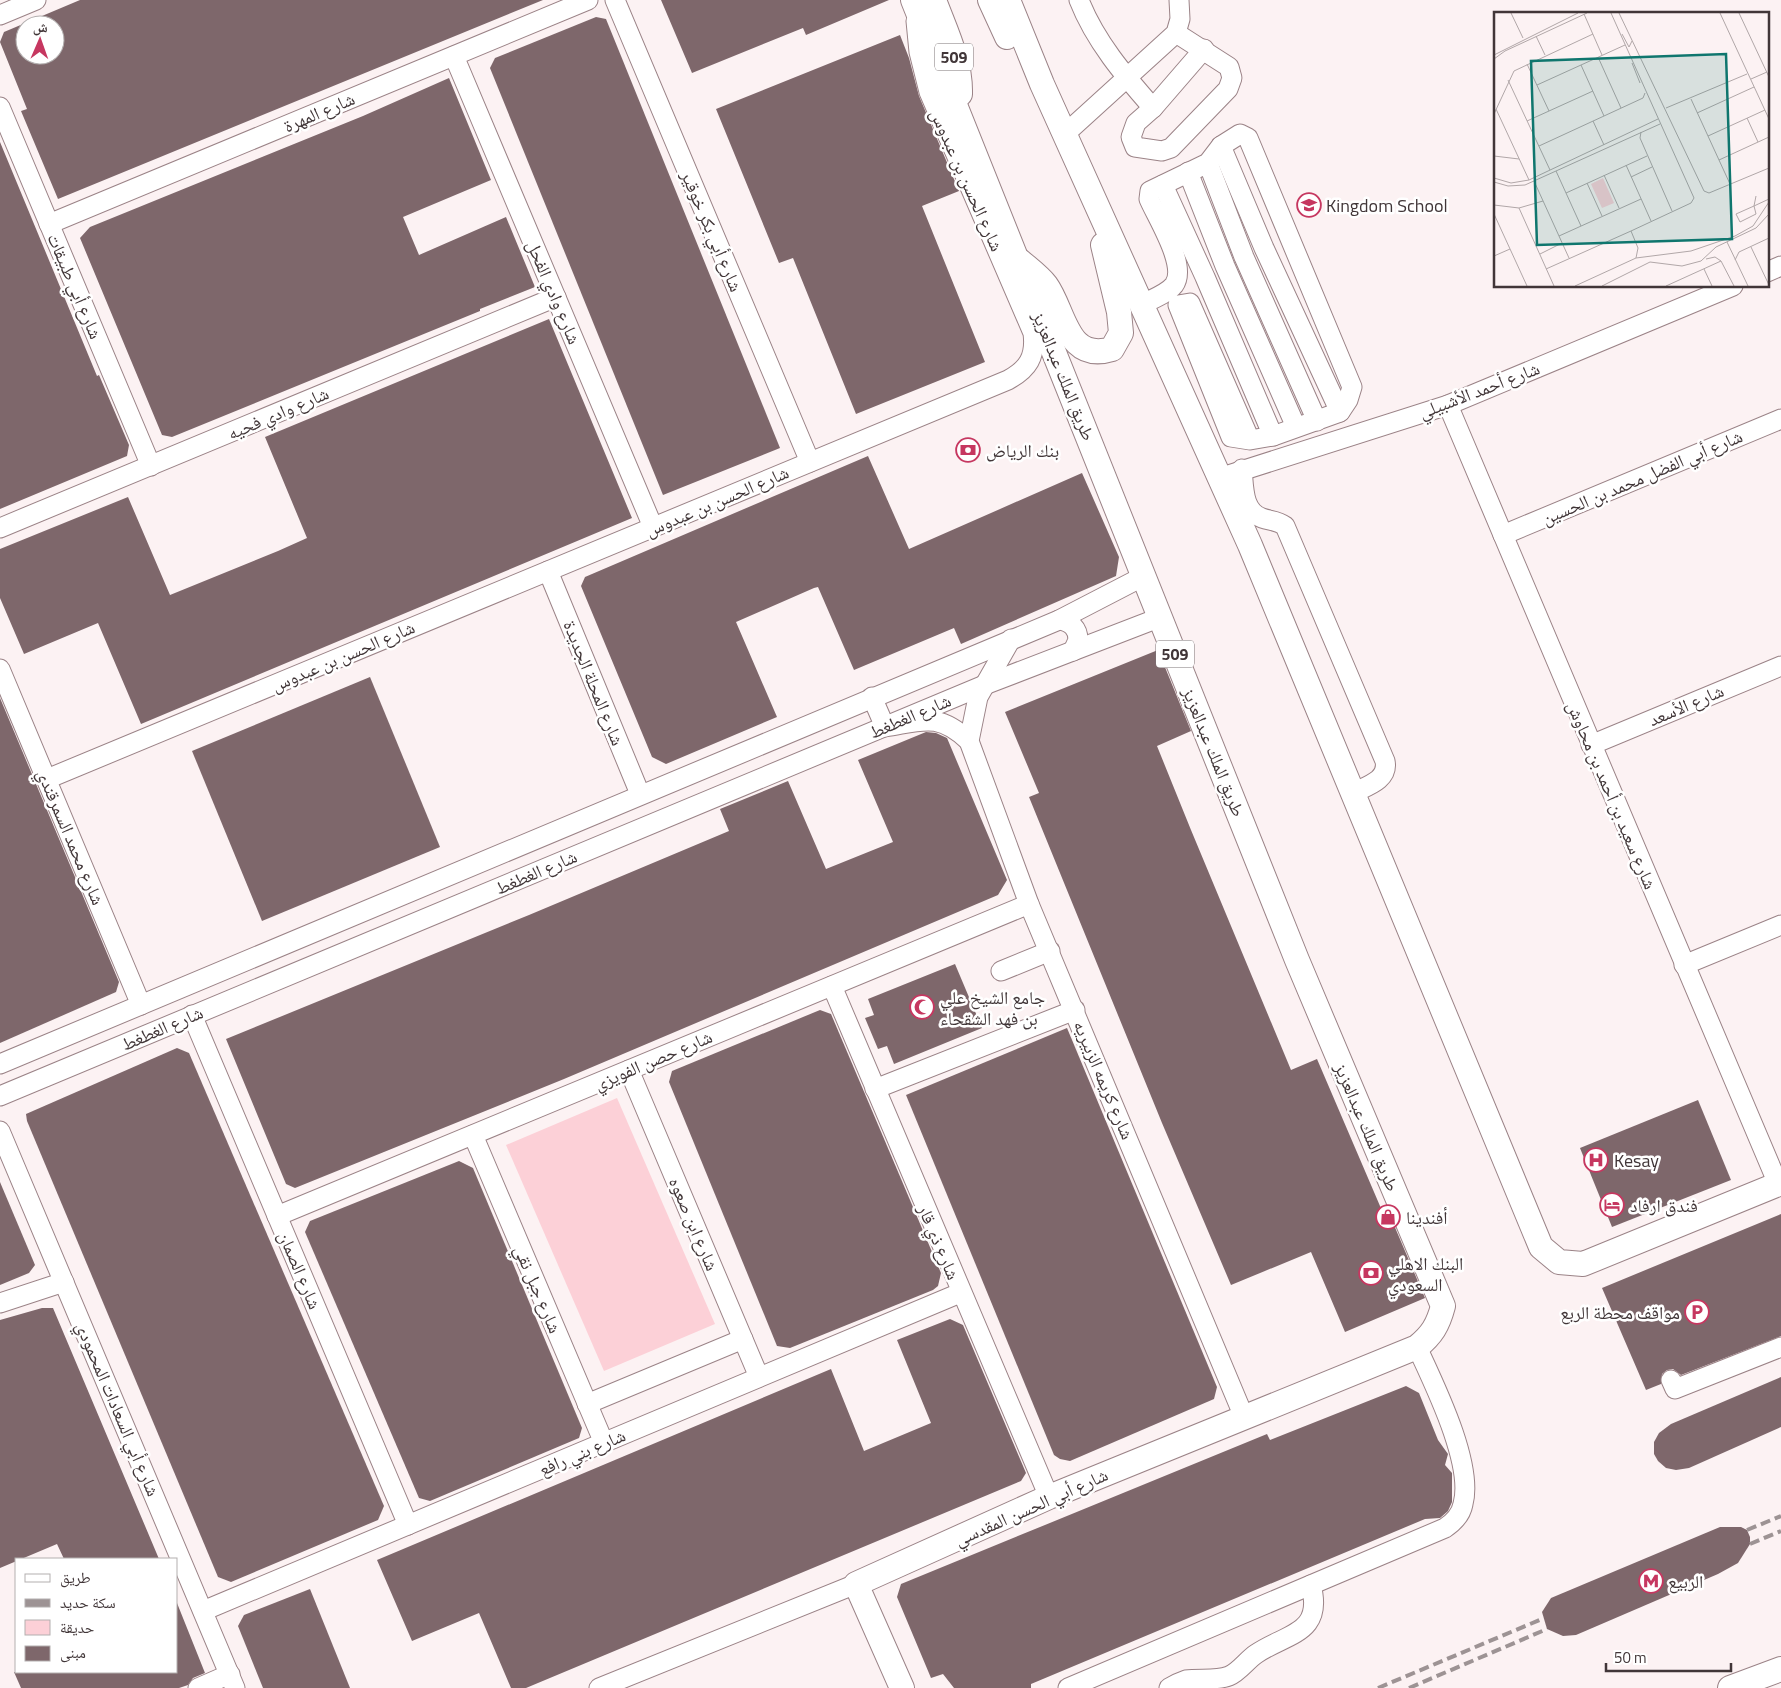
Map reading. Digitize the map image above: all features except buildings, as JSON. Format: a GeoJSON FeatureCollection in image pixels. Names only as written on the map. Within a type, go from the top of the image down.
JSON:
{"type":"FeatureCollection","features":[{"type":"Feature","properties":{"kind":"main road"},"geometry":{"type":"LineString","coordinates":[[990,0],[1015,53],[1042,84]]}},
{"type":"Feature","properties":{"kind":"main road"},"geometry":{"type":"LineString","coordinates":[[1008,0],[1042,84],[1066,133],[1141,306],[1250,545],[1541,1247],[1559,1262],[1583,1264],[1779,1184]]}},
{"type":"Feature","properties":{"kind":"main road","name":"طريق الملك عبدالعزيز"},"geometry":{"type":"LineString","coordinates":[[920,1],[952,46],[960,81],[959,116],[1297,960],[1443,1306]]}},
{"type":"Feature","properties":{"kind":"main road"},"geometry":{"type":"LineString","coordinates":[[1015,256],[1046,285],[1065,326],[1082,349],[1098,354],[1112,349],[1121,333],[1119,312],[1105,256],[1099,210]]}},
{"type":"Feature","properties":{"kind":"main road","name":"شارع أبي الحسن المقدسي"},"geometry":{"type":"LineString","coordinates":[[856,1584],[1049,1498],[1417,1347],[1431,1336],[1438,1324],[1443,1306]]}},
{"type":"Feature","properties":{"kind":"main road"},"geometry":{"type":"LineString","coordinates":[[856,1584],[902,1688]]}},
{"type":"Feature","properties":{"kind":"main road"},"geometry":{"type":"LineString","coordinates":[[1730,1688],[1781,1669]]}},
{"type":"Feature","properties":{"kind":"street"},"geometry":{"type":"LineString","coordinates":[[0,15],[36,0]]}},
{"type":"Feature","properties":{"kind":"street","name":"شارع المهرة"},"geometry":{"type":"LineString","coordinates":[[49,224],[588,0]]}},
{"type":"Feature","properties":{"kind":"street","name":"شارع أبي بكر خوقير"},"geometry":{"type":"LineString","coordinates":[[615,0],[810,462]]}},
{"type":"Feature","properties":{"kind":"street"},"geometry":{"type":"LineString","coordinates":[[1078,0],[1088,23],[1126,78],[1153,108]]}},
{"type":"Feature","properties":{"kind":"street"},"geometry":{"type":"LineString","coordinates":[[1066,133],[1176,33],[1180,19],[1179,0]]}},
{"type":"Feature","properties":{"kind":"street","name":"شارع الحسن بن عبدوس"},"geometry":{"type":"LineString","coordinates":[[47,779],[1008,380],[1022,372],[1031,358],[1034,342],[1033,333],[929,92],[919,52],[920,1]]}},
{"type":"Feature","properties":{"kind":"street"},"geometry":{"type":"LineString","coordinates":[[1176,33],[1204,49],[1229,67],[1232,78],[1228,89],[1170,148],[1162,151],[1135,147],[1131,137],[1136,123],[1153,108],[1204,49]]}},
{"type":"Feature","properties":{"kind":"street","name":"شارع وادي الفحل"},"geometry":{"type":"LineString","coordinates":[[454,56],[653,527]]}},
{"type":"Feature","properties":{"kind":"street","name":"شارع أبي طبيقات"},"geometry":{"type":"LineString","coordinates":[[0,107],[151,466]]}},
{"type":"Feature","properties":{"kind":"street"},"geometry":{"type":"LineString","coordinates":[[1173,286],[1177,279],[1178,261],[1149,199],[1150,192],[1208,163],[1221,146],[1240,134],[1248,138],[1352,387],[1348,400],[1340,412],[1273,436],[1250,440],[1231,437],[1178,305],[1190,303],[1250,440]]}},
{"type":"Feature","properties":{"kind":"street"},"geometry":{"type":"LineString","coordinates":[[1221,146],[1264,248],[1340,412]]}},
{"type":"Feature","properties":{"kind":"street"},"geometry":{"type":"LineString","coordinates":[[1208,163],[1244,256],[1317,421]]}},
{"type":"Feature","properties":{"kind":"street"},"geometry":{"type":"LineString","coordinates":[[1188,172],[1225,266],[1296,427]]}},
{"type":"Feature","properties":{"kind":"street"},"geometry":{"type":"LineString","coordinates":[[1163,185],[1205,277],[1273,436]]}},
{"type":"Feature","properties":{"kind":"street"},"geometry":{"type":"LineString","coordinates":[[1141,306],[1173,286],[1205,277],[1244,256],[1290,236]]}},
{"type":"Feature","properties":{"kind":"street"},"geometry":{"type":"LineString","coordinates":[[1768,272],[1781,266]]}},
{"type":"Feature","properties":{"kind":"street","name":"شارع أحمد الأشبيلي"},"geometry":{"type":"LineString","coordinates":[[1219,478],[1242,469],[1448,405],[1728,288]]}},
{"type":"Feature","properties":{"kind":"street","name":"شارع وادي فحيه"},"geometry":{"type":"LineString","coordinates":[[0,528],[556,297]]}},
{"type":"Feature","properties":{"kind":"street","name":"شارع سعيد بن أحمد بن محاوش"},"geometry":{"type":"LineString","coordinates":[[1448,405],[1684,966],[1779,1184]]}},
{"type":"Feature","properties":{"kind":"street","name":"شارع أبي الفضل محمد بن الحسين"},"geometry":{"type":"LineString","coordinates":[[1503,535],[1781,419]]}},
{"type":"Feature","properties":{"kind":"street"},"geometry":{"type":"LineString","coordinates":[[1242,469],[1245,500],[1248,506],[1263,519],[1274,520],[1285,526],[1385,760],[1386,771],[1381,778],[1353,793]]}},
{"type":"Feature","properties":{"kind":"street","name":"شارع المحلة الجديدة"},"geometry":{"type":"LineString","coordinates":[[548,571],[640,794]]}},
{"type":"Feature","properties":{"kind":"street","name":"شارع الغطغط"},"geometry":{"type":"LineString","coordinates":[[0,1064],[640,794],[1059,620],[1144,576]]}},
{"type":"Feature","properties":{"kind":"street","name":"شارع الغطغط"},"geometry":{"type":"LineString","coordinates":[[0,1096],[982,686],[1160,617]]}},
{"type":"Feature","properties":{"kind":"street"},"geometry":{"type":"LineString","coordinates":[[1059,620],[1066,621],[1076,629],[1078,640],[1073,651]]}},
{"type":"Feature","properties":{"kind":"street","name":"شارع كريمه الزبيريه"},"geometry":{"type":"LineString","coordinates":[[1011,639],[982,686],[974,710],[969,741],[1029,904],[1244,1417]]}},
{"type":"Feature","properties":{"kind":"street","name":"شارع الأسعد"},"geometry":{"type":"LineString","coordinates":[[1591,745],[1781,666]]}},
{"type":"Feature","properties":{"kind":"street","name":"شارع محمد السمرقندي"},"geometry":{"type":"LineString","coordinates":[[0,668],[141,1004]]}},
{"type":"Feature","properties":{"kind":"street"},"geometry":{"type":"LineString","coordinates":[[872,697],[885,727],[931,720],[947,724],[969,741]]}},
{"type":"Feature","properties":{"kind":"street","name":"شارع حصن الفويزي"},"geometry":{"type":"LineString","coordinates":[[277,1216],[1029,904]]}},
{"type":"Feature","properties":{"kind":"street"},"geometry":{"type":"LineString","coordinates":[[1684,966],[1781,925]]}},
{"type":"Feature","properties":{"kind":"street"},"geometry":{"type":"LineString","coordinates":[[1001,970],[1050,951]]}},
{"type":"Feature","properties":{"kind":"street","name":"شارع ذي قار"},"geometry":{"type":"LineString","coordinates":[[832,986],[960,1293],[1049,1498]]}},
{"type":"Feature","properties":{"kind":"street"},"geometry":{"type":"LineString","coordinates":[[875,1089],[1075,1010]]}},
{"type":"Feature","properties":{"kind":"street","name":"شارع الصمان"},"geometry":{"type":"LineString","coordinates":[[192,1015],[408,1525]]}},
{"type":"Feature","properties":{"kind":"street"},"geometry":{"type":"LineString","coordinates":[[87,1027],[100,1054]]}},
{"type":"Feature","properties":{"kind":"street","name":"شارع ابن صعوه"},"geometry":{"type":"LineString","coordinates":[[629,1070],[759,1377]]}},
{"type":"Feature","properties":{"kind":"street","name":"شارع أبي السعادات المحمودي"},"geometry":{"type":"LineString","coordinates":[[0,1131],[233,1681]]}},
{"type":"Feature","properties":{"kind":"street","name":"شارع جبل نقي"},"geometry":{"type":"LineString","coordinates":[[473,1135],[604,1443]]}},
{"type":"Feature","properties":{"kind":"street"},"geometry":{"type":"LineString","coordinates":[[0,1303],[64,1282]]}},
{"type":"Feature","properties":{"kind":"street","name":"شارع بني رافع"},"geometry":{"type":"LineString","coordinates":[[203,1611],[960,1293]]}},
{"type":"Feature","properties":{"kind":"street"},"geometry":{"type":"LineString","coordinates":[[587,1404],[743,1339]]}},
{"type":"Feature","properties":{"kind":"street"},"geometry":{"type":"LineString","coordinates":[[1068,1688],[1445,1528],[1461,1511],[1465,1497],[1465,1474],[1452,1430],[1417,1347]]}},
{"type":"Feature","properties":{"kind":"street"},"geometry":{"type":"LineString","coordinates":[[1671,1380],[1675,1390],[1781,1347]]}},
{"type":"Feature","properties":{"kind":"street","name":"شارع أبي الحسن المقدسي"},"geometry":{"type":"LineString","coordinates":[[599,1688],[856,1584]]}},
{"type":"Feature","properties":{"kind":"street"},"geometry":{"type":"LineString","coordinates":[[1169,1688],[1185,1681],[1228,1682],[1256,1654],[1310,1622],[1314,1604],[1311,1585]]}},
{"type":"Feature","properties":{"kind":"street"},"geometry":{"type":"LineString","coordinates":[[198,1688],[233,1681]]}},
{"type":"Feature","properties":{"kind":"green space"},"geometry":{"type":"Polygon","coordinates":[[[617,1098],[715,1324],[604,1371],[506,1145],[617,1098]]]}},
{"type":"Feature","properties":{"kind":"railway"},"geometry":{"type":"LineString","coordinates":[[1747,1530],[1781,1516]]}},
{"type":"Feature","properties":{"kind":"railway"},"geometry":{"type":"LineString","coordinates":[[1750,1544],[1781,1531]]}},
{"type":"Feature","properties":{"kind":"railway"},"geometry":{"type":"LineString","coordinates":[[1378,1688],[1542,1619]]}},
{"type":"Feature","properties":{"kind":"railway"},"geometry":{"type":"LineString","coordinates":[[1409,1688],[1547,1629]]}},
{"type":"Feature","properties":{"kind":"place","name":"Kingdom School"},"geometry":{"type":"Point","coordinates":[1309,205]}},
{"type":"Feature","properties":{"kind":"place","name":"بنك الرياض"},"geometry":{"type":"Point","coordinates":[968,450]}},
{"type":"Feature","properties":{"kind":"place","name":"جامع الشيخ علي بن فهد الشقحاء"},"geometry":{"type":"Point","coordinates":[922,1007]}},
{"type":"Feature","properties":{"kind":"place","name":"Kesay"},"geometry":{"type":"Point","coordinates":[1596,1160]}},
{"type":"Feature","properties":{"kind":"place","name":"فندق ارفاد"},"geometry":{"type":"Point","coordinates":[1612,1205]}},
{"type":"Feature","properties":{"kind":"place","name":"أفندينا"},"geometry":{"type":"Point","coordinates":[1388,1217]}},
{"type":"Feature","properties":{"kind":"place","name":"البنك الاهلي السعودي"},"geometry":{"type":"Point","coordinates":[1371,1273]}},
{"type":"Feature","properties":{"kind":"place","name":"مواقف محطة الربع"},"geometry":{"type":"Point","coordinates":[1697,1312]}},
{"type":"Feature","properties":{"kind":"place","name":"الربيع"},"geometry":{"type":"Point","coordinates":[1651,1581]}}]}
